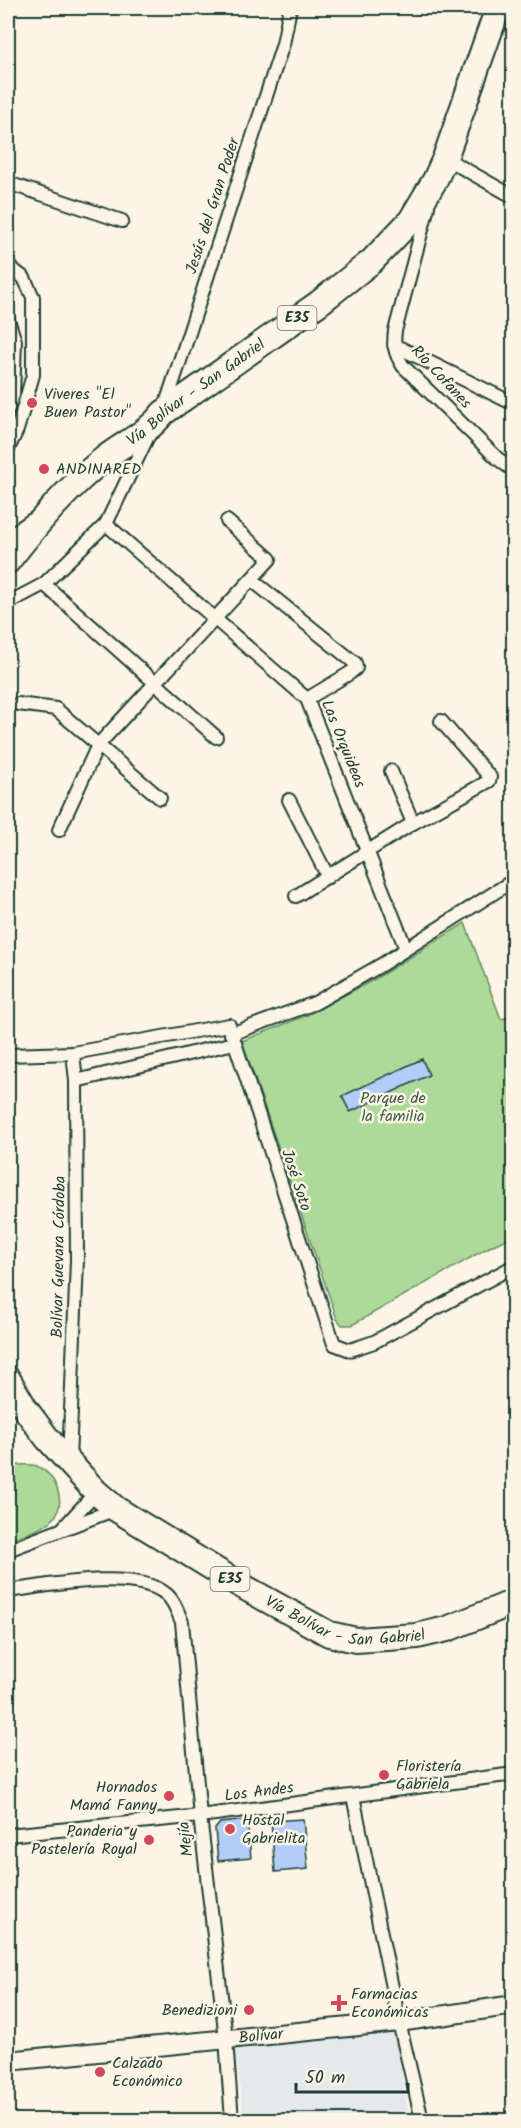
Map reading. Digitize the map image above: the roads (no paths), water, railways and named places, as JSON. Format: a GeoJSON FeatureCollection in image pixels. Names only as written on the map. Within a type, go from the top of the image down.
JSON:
{"type":"FeatureCollection","features":[{"type":"Feature","properties":{"kind":"highway","name":"Vía Bolívar - San Gabriel"},"geometry":{"type":"LineString","coordinates":[[8,561],[51,508],[105,458],[319,303],[372,261],[411,220],[435,180],[445,158],[498,8]]}},
{"type":"Feature","properties":{"kind":"highway","name":"Vía Bolívar - San Gabriel"},"geometry":{"type":"LineString","coordinates":[[8,1379],[26,1410],[47,1438],[96,1492],[116,1509],[242,1586],[329,1634],[356,1640],[417,1636],[447,1629],[513,1602]]}},
{"type":"Feature","properties":{"kind":"street","name":"Jesús del Gran Poder"},"geometry":{"type":"LineString","coordinates":[[106,524],[158,418],[283,44],[290,8]]}},
{"type":"Feature","properties":{"kind":"street"},"geometry":{"type":"LineString","coordinates":[[445,158],[513,197]]}},
{"type":"Feature","properties":{"kind":"street","name":"Río Cofanes"},"geometry":{"type":"LineString","coordinates":[[435,180],[395,331],[394,345],[403,366],[513,471]]}},
{"type":"Feature","properties":{"kind":"street"},"geometry":{"type":"LineString","coordinates":[[8,183],[122,221]]}},
{"type":"Feature","properties":{"kind":"street"},"geometry":{"type":"LineString","coordinates":[[8,266],[24,278],[33,297],[33,375],[17,430],[8,449]]}},
{"type":"Feature","properties":{"kind":"street"},"geometry":{"type":"LineString","coordinates":[[8,320],[15,341],[13,395],[8,408]]}},
{"type":"Feature","properties":{"kind":"street"},"geometry":{"type":"LineString","coordinates":[[394,345],[513,404]]}},
{"type":"Feature","properties":{"kind":"street"},"geometry":{"type":"LineString","coordinates":[[8,536],[51,508]]}},
{"type":"Feature","properties":{"kind":"street"},"geometry":{"type":"LineString","coordinates":[[58,830],[98,745],[270,559],[227,521]]}},
{"type":"Feature","properties":{"kind":"street"},"geometry":{"type":"LineString","coordinates":[[8,603],[44,584],[106,524]]}},
{"type":"Feature","properties":{"kind":"street","name":"Las Orquideas"},"geometry":{"type":"LineString","coordinates":[[106,524],[307,699],[406,949]]}},
{"type":"Feature","properties":{"kind":"street"},"geometry":{"type":"LineString","coordinates":[[252,580],[355,663],[356,668],[350,673],[307,699]]}},
{"type":"Feature","properties":{"kind":"street"},"geometry":{"type":"LineString","coordinates":[[44,584],[216,737]]}},
{"type":"Feature","properties":{"kind":"street"},"geometry":{"type":"LineString","coordinates":[[18,704],[56,709],[160,798]]}},
{"type":"Feature","properties":{"kind":"street"},"geometry":{"type":"LineString","coordinates":[[296,896],[413,823],[489,781],[490,777],[441,721]]}},
{"type":"Feature","properties":{"kind":"street"},"geometry":{"type":"LineString","coordinates":[[391,771],[413,823]]}},
{"type":"Feature","properties":{"kind":"street"},"geometry":{"type":"LineString","coordinates":[[289,800],[328,877]]}},
{"type":"Feature","properties":{"kind":"street"},"geometry":{"type":"LineString","coordinates":[[76,1082],[231,1034],[315,1003],[406,949],[513,880]]}},
{"type":"Feature","properties":{"kind":"street"},"geometry":{"type":"LineString","coordinates":[[8,1055],[73,1053],[231,1034]]}},
{"type":"Feature","properties":{"kind":"street","name":"José Soto"},"geometry":{"type":"LineString","coordinates":[[231,1034],[334,1344],[350,1350],[374,1342],[513,1266]]}},
{"type":"Feature","properties":{"kind":"street","name":"Bolívar Guevara Córdoba"},"geometry":{"type":"LineString","coordinates":[[69,1461],[77,1260],[76,1082],[73,1053]]}},
{"type":"Feature","properties":{"kind":"street"},"geometry":{"type":"LineString","coordinates":[[63,1528],[96,1492]]}},
{"type":"Feature","properties":{"kind":"street"},"geometry":{"type":"LineString","coordinates":[[8,1550],[116,1509]]}},
{"type":"Feature","properties":{"kind":"street","name":"Mejía"},"geometry":{"type":"LineString","coordinates":[[8,1591],[109,1579],[153,1586],[167,1594],[174,1603],[182,1622],[200,1815],[226,2039],[232,2121]]}},
{"type":"Feature","properties":{"kind":"street","name":"Los Andes"},"geometry":{"type":"LineString","coordinates":[[8,1835],[200,1815],[513,1774]]}},
{"type":"Feature","properties":{"kind":"street"},"geometry":{"type":"LineString","coordinates":[[353,1796],[399,2022],[422,2121]]}},
{"type":"Feature","properties":{"kind":"street","name":"Bolívar"},"geometry":{"type":"LineString","coordinates":[[8,2061],[399,2022],[513,2005]]}},
{"type":"Feature","properties":{"kind":"place","name":"Viveres \"El Buen Pastor\""},"geometry":{"type":"Point","coordinates":[32,403]}},
{"type":"Feature","properties":{"kind":"place","name":"ANDINARED"},"geometry":{"type":"Point","coordinates":[44,469]}},
{"type":"Feature","properties":{"kind":"place","name":"Floristería Gabriela"},"geometry":{"type":"Point","coordinates":[384,1775]}},
{"type":"Feature","properties":{"kind":"place","name":"Hornados Mamá Fanny"},"geometry":{"type":"Point","coordinates":[169,1796]}},
{"type":"Feature","properties":{"kind":"place","name":"Hostal Gabrielita"},"geometry":{"type":"Point","coordinates":[230,1829]}},
{"type":"Feature","properties":{"kind":"place","name":"Panderia y Pastelería Royal"},"geometry":{"type":"Point","coordinates":[149,1840]}},
{"type":"Feature","properties":{"kind":"place","name":"Farmacias Económicas"},"geometry":{"type":"Point","coordinates":[339,2003]}},
{"type":"Feature","properties":{"kind":"place","name":"Benedizioni"},"geometry":{"type":"Point","coordinates":[249,2010]}},
{"type":"Feature","properties":{"kind":"place","name":"Calzado Económico"},"geometry":{"type":"Point","coordinates":[100,2072]}},
{"type":"Feature","properties":{"kind":"park label","name":"Parque de la familia"},"geometry":{"type":"Point","coordinates":[393,1107]}}]}
